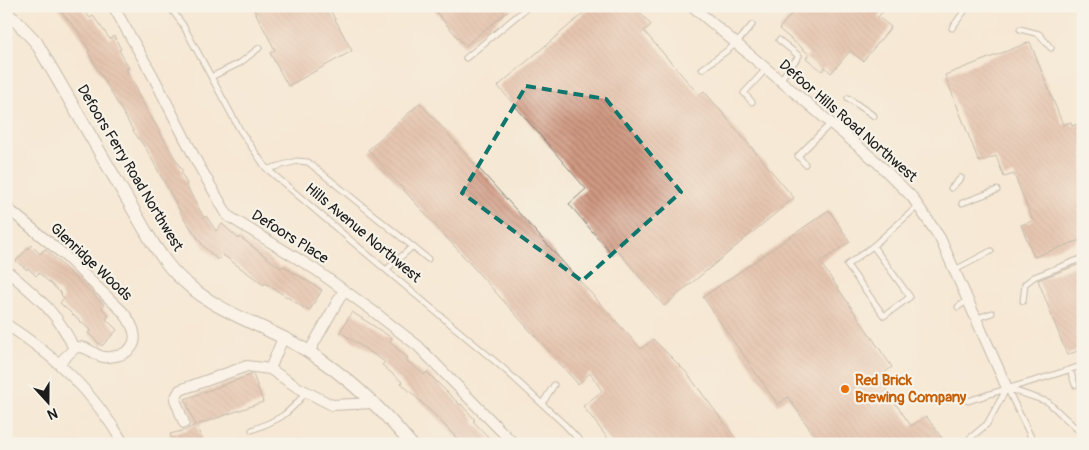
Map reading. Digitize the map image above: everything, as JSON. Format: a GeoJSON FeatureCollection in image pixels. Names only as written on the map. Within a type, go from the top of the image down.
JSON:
{"type":"FeatureCollection","features":[{"type":"Feature","properties":{"kind":"street","name":"Defoors Place"},"geometry":{"type":"LineString","coordinates":[[113,6],[228,216],[316,270],[418,346],[514,444]]}},
{"type":"Feature","properties":{"kind":"street","name":"Defoor Hills Road Northwest"},"geometry":{"type":"LineString","coordinates":[[692,6],[896,180],[918,206],[940,238],[1007,388]]}},
{"type":"Feature","properties":{"kind":"street","name":"Defoors Ferry Road Northwest"},"geometry":{"type":"LineString","coordinates":[[6,13],[36,42],[152,242],[169,266],[185,283],[206,299],[309,352],[374,403],[388,416],[411,444]]}},
{"type":"Feature","properties":{"kind":"street","name":"Glenridge Woods"},"geometry":{"type":"LineString","coordinates":[[6,207],[63,254],[116,304],[134,329],[135,339],[132,346],[117,356],[104,357],[82,347],[74,349]]}},
{"type":"Feature","properties":{"kind":"street"},"geometry":{"type":"LineString","coordinates":[[6,270],[40,299],[62,324],[74,349],[59,363]]}},
{"type":"Feature","properties":{"kind":"street"},"geometry":{"type":"LineString","coordinates":[[309,352],[344,290]]}},
{"type":"Feature","properties":{"kind":"street"},"geometry":{"type":"LineString","coordinates":[[6,324],[32,341],[79,382],[96,402],[124,444]]}},
{"type":"Feature","properties":{"kind":"street"},"geometry":{"type":"LineString","coordinates":[[270,369],[283,338]]}},
{"type":"Feature","properties":{"kind":"street"},"geometry":{"type":"LineString","coordinates":[[184,423],[176,399],[180,390],[247,366],[270,369],[306,392],[332,405],[374,403]]}},
{"type":"Feature","properties":{"kind":"lane","name":"Hills Avenue Northwest"},"geometry":{"type":"LineString","coordinates":[[169,6],[182,25],[240,130],[268,169],[503,368],[565,424],[583,444]]}},
{"type":"Feature","properties":{"kind":"lane"},"geometry":{"type":"LineString","coordinates":[[466,58],[529,6]]}},
{"type":"Feature","properties":{"kind":"lane"},"geometry":{"type":"LineString","coordinates":[[952,28],[968,6]]}},
{"type":"Feature","properties":{"kind":"lane"},"geometry":{"type":"LineString","coordinates":[[702,69],[736,44],[752,25]]}},
{"type":"Feature","properties":{"kind":"lane"},"geometry":{"type":"LineString","coordinates":[[1020,29],[1039,34],[1051,48]]}},
{"type":"Feature","properties":{"kind":"lane"},"geometry":{"type":"LineString","coordinates":[[779,40],[799,56],[780,80]]}},
{"type":"Feature","properties":{"kind":"lane"},"geometry":{"type":"LineString","coordinates":[[211,77],[240,63],[259,48]]}},
{"type":"Feature","properties":{"kind":"lane"},"geometry":{"type":"LineString","coordinates":[[752,102],[744,93],[766,69]]}},
{"type":"Feature","properties":{"kind":"lane"},"geometry":{"type":"LineString","coordinates":[[848,98],[874,116]]}},
{"type":"Feature","properties":{"kind":"lane"},"geometry":{"type":"LineString","coordinates":[[805,164],[798,156],[831,123]]}},
{"type":"Feature","properties":{"kind":"lane"},"geometry":{"type":"LineString","coordinates":[[268,169],[297,161],[308,162],[428,259]]}},
{"type":"Feature","properties":{"kind":"lane"},"geometry":{"type":"LineString","coordinates":[[951,188],[961,178]]}},
{"type":"Feature","properties":{"kind":"lane"},"geometry":{"type":"LineString","coordinates":[[962,203],[996,190]]}},
{"type":"Feature","properties":{"kind":"lane"},"geometry":{"type":"LineString","coordinates":[[873,246],[910,297],[884,316],[847,265],[873,246],[918,206]]}},
{"type":"Feature","properties":{"kind":"lane"},"geometry":{"type":"LineString","coordinates":[[386,270],[413,246]]}},
{"type":"Feature","properties":{"kind":"lane"},"geometry":{"type":"LineString","coordinates":[[955,270],[991,251]]}},
{"type":"Feature","properties":{"kind":"lane"},"geometry":{"type":"LineString","coordinates":[[1023,301],[1025,284],[1034,277],[1083,258]]}},
{"type":"Feature","properties":{"kind":"lane"},"geometry":{"type":"LineString","coordinates":[[958,307],[968,300]]}},
{"type":"Feature","properties":{"kind":"lane"},"geometry":{"type":"LineString","coordinates":[[976,318],[992,312]]}},
{"type":"Feature","properties":{"kind":"lane"},"geometry":{"type":"LineString","coordinates":[[968,401],[1083,365]]}},
{"type":"Feature","properties":{"kind":"lane"},"geometry":{"type":"LineString","coordinates":[[1070,370],[1075,385]]}},
{"type":"Feature","properties":{"kind":"lane"},"geometry":{"type":"LineString","coordinates":[[542,404],[554,385]]}},
{"type":"Feature","properties":{"kind":"lane"},"geometry":{"type":"LineString","coordinates":[[1007,388],[1031,437]]}},
{"type":"Feature","properties":{"kind":"lane"},"geometry":{"type":"LineString","coordinates":[[1007,388],[1048,402],[1078,430],[1083,438]]}},
{"type":"Feature","properties":{"kind":"lane"},"geometry":{"type":"LineString","coordinates":[[963,444],[987,424],[1007,388]]}},
{"type":"Feature","properties":{"kind":"lane"},"geometry":{"type":"LineString","coordinates":[[252,430],[278,420],[292,409],[306,392]]}},
{"type":"Feature","properties":{"kind":"highlighted area"},"geometry":{"type":"Polygon","coordinates":[[[526,86],[606,99],[681,192],[582,281],[462,193],[526,86]]]}},
{"type":"Feature","properties":{"kind":"building"},"geometry":{"type":"Polygon","coordinates":[[[56,6],[80,6],[90,18],[93,16],[110,39],[114,36],[129,68],[126,69],[138,91],[136,91],[183,172],[181,173],[186,185],[204,218],[206,216],[216,231],[222,224],[239,239],[240,237],[281,268],[283,266],[322,290],[309,311],[265,283],[264,285],[223,255],[218,260],[205,248],[183,217],[148,152],[134,132],[88,52],[90,51],[77,30],[56,6]]]}},
{"type":"Feature","properties":{"kind":"building"},"geometry":{"type":"Polygon","coordinates":[[[252,6],[328,6],[352,51],[288,86],[270,53],[275,50],[252,6]]]}},
{"type":"Feature","properties":{"kind":"building"},"geometry":{"type":"Polygon","coordinates":[[[431,6],[514,6],[465,46],[431,6]]]}},
{"type":"Feature","properties":{"kind":"building"},"geometry":{"type":"Polygon","coordinates":[[[592,6],[635,6],[651,25],[644,31],[699,95],[704,91],[794,198],[664,306],[618,251],[613,256],[569,204],[586,189],[498,86],[592,6]]]}},
{"type":"Feature","properties":{"kind":"building"},"geometry":{"type":"Polygon","coordinates":[[[798,6],[887,6],[878,17],[891,27],[863,61],[850,51],[831,73],[825,67],[822,71],[806,58],[809,54],[779,29],[798,6]]]}},
{"type":"Feature","properties":{"kind":"building"},"geometry":{"type":"Polygon","coordinates":[[[1030,42],[1063,125],[1071,122],[1072,126],[1083,122],[1083,239],[1034,257],[1021,225],[1033,221],[1014,174],[1004,177],[996,156],[979,162],[945,75],[1030,42]]]}},
{"type":"Feature","properties":{"kind":"building"},"geometry":{"type":"Polygon","coordinates":[[[420,103],[641,349],[653,339],[686,372],[740,444],[612,444],[583,406],[602,391],[590,373],[578,384],[368,150],[420,103]]]}},
{"type":"Feature","properties":{"kind":"building"},"geometry":{"type":"Polygon","coordinates":[[[829,210],[850,242],[820,262],[892,367],[878,378],[911,426],[926,416],[946,444],[820,444],[788,397],[778,405],[703,297],[829,210]]]}},
{"type":"Feature","properties":{"kind":"building"},"geometry":{"type":"Polygon","coordinates":[[[31,245],[40,254],[45,249],[104,305],[102,308],[109,315],[106,319],[117,330],[102,346],[88,333],[91,331],[60,303],[64,298],[62,294],[39,273],[36,276],[28,268],[27,270],[16,261],[31,245]]]}},
{"type":"Feature","properties":{"kind":"building"},"geometry":{"type":"Polygon","coordinates":[[[1083,263],[1083,349],[1067,355],[1038,280],[1083,263]]]}},
{"type":"Feature","properties":{"kind":"building"},"geometry":{"type":"Polygon","coordinates":[[[352,312],[392,338],[390,342],[408,358],[406,360],[424,375],[427,372],[461,404],[475,420],[473,421],[495,444],[462,444],[402,382],[382,365],[385,362],[340,332],[352,312]]]}},
{"type":"Feature","properties":{"kind":"building"},"geometry":{"type":"Polygon","coordinates":[[[253,374],[263,402],[197,425],[203,444],[173,444],[170,434],[186,430],[195,425],[185,399],[253,374]]]}},
{"type":"Feature","properties":{"kind":"waterway"},"geometry":{"type":"LineString","coordinates":[[1076,6],[1077,15],[1083,27]]}},
{"type":"Feature","properties":{"kind":"place","name":"Red Brick Brewing Company"},"geometry":{"type":"Point","coordinates":[845,389]}}]}
